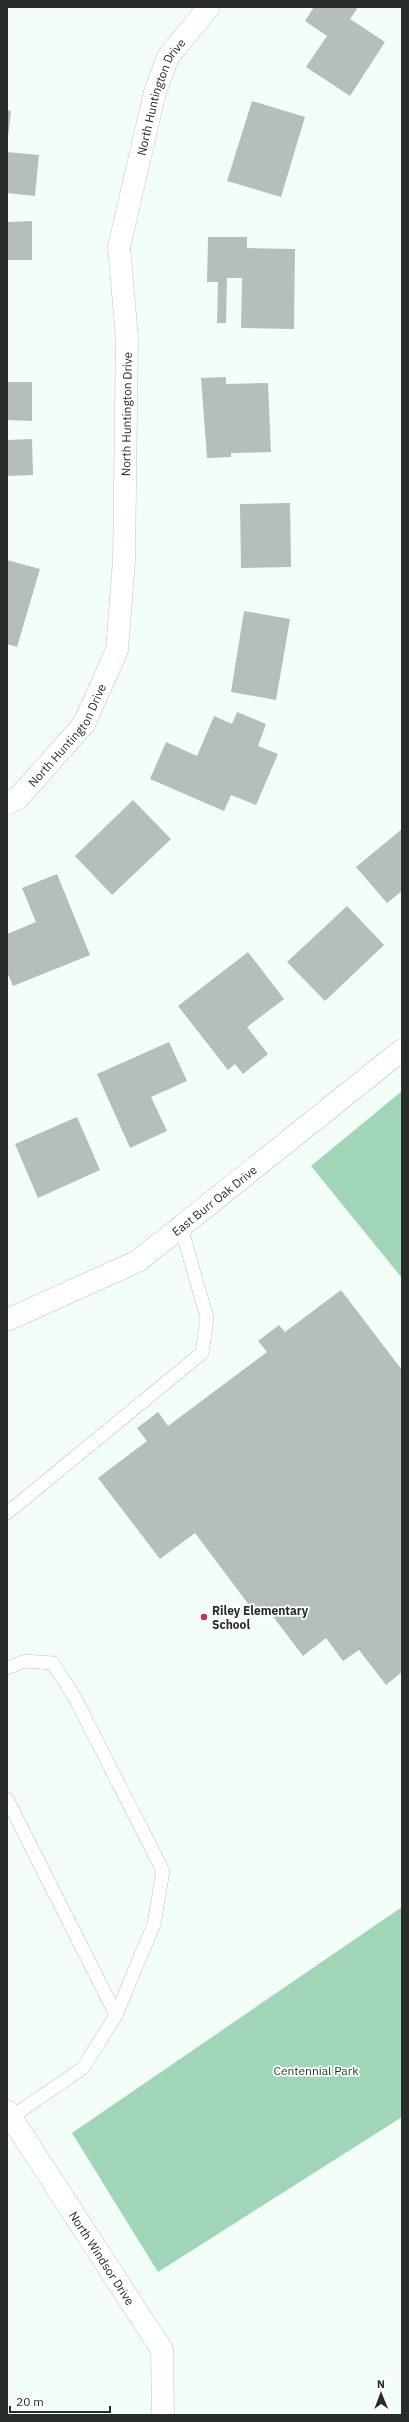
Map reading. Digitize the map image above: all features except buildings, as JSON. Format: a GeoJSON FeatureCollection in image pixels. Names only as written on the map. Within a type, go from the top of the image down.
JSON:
{"type":"FeatureCollection","features":[{"type":"Feature","properties":{"kind":"street","name":"North Huntington Drive"},"geometry":{"type":"LineString","coordinates":[[7,804],[18,798],[84,724],[118,650],[124,560],[127,338],[119,247],[155,92],[168,57],[209,7]]}},
{"type":"Feature","properties":{"kind":"street","name":"East Burr Oak Drive"},"geometry":{"type":"LineString","coordinates":[[7,1320],[138,1261],[402,1050]]}},
{"type":"Feature","properties":{"kind":"street","name":"North Windsor Drive"},"geometry":{"type":"LineString","coordinates":[[8,2116],[162,2350],[163,2415]]}},
{"type":"Feature","properties":{"kind":"lane"},"geometry":{"type":"LineString","coordinates":[[7,1513],[202,1353],[207,1318],[181,1227]]}},
{"type":"Feature","properties":{"kind":"lane"},"geometry":{"type":"LineString","coordinates":[[7,1668],[25,1661],[53,1663],[75,1698],[163,1871],[154,1924],[116,2015],[83,2068],[8,2116]]}},
{"type":"Feature","properties":{"kind":"lane"},"geometry":{"type":"LineString","coordinates":[[7,1799],[116,2015]]}},
{"type":"Feature","properties":{"kind":"green space"},"geometry":{"type":"Polygon","coordinates":[[[402,1091],[402,1278],[311,1166],[402,1091]]]}},
{"type":"Feature","properties":{"kind":"green space","name":"Centennial Park"},"geometry":{"type":"Polygon","coordinates":[[[402,1907],[402,2117],[158,2272],[72,2133],[402,1907]]]}},
{"type":"Feature","properties":{"kind":"place","name":"Riley Elementary School"},"geometry":{"type":"Point","coordinates":[204,1617]}}]}
